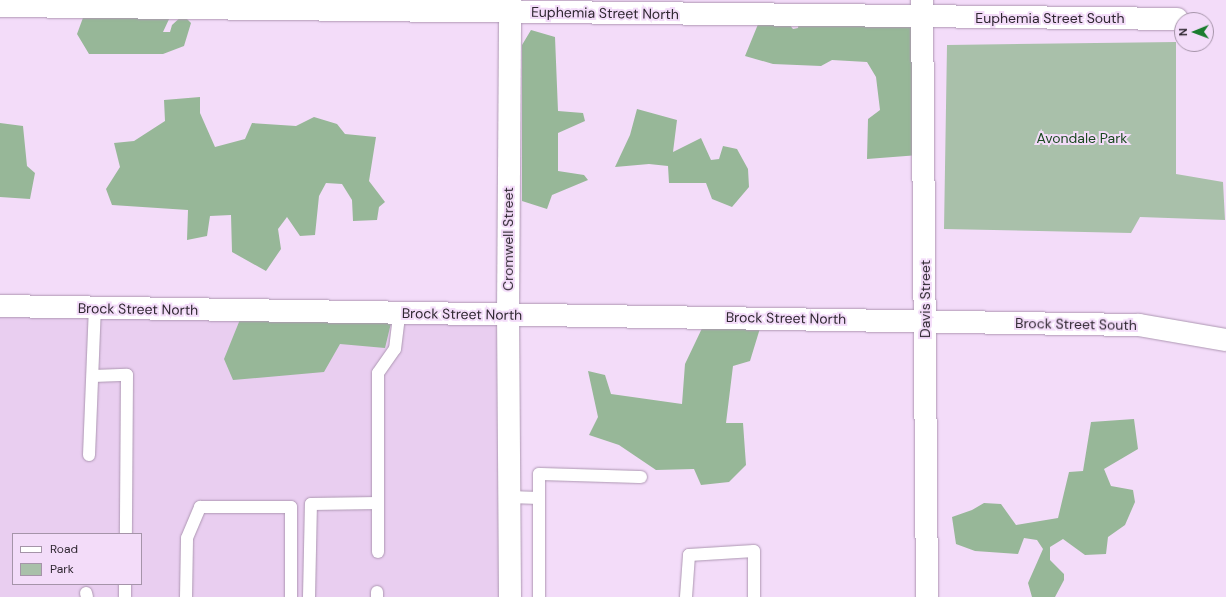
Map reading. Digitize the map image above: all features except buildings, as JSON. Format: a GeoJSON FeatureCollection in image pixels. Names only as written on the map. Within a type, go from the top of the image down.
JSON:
{"type":"FeatureCollection","features":[{"type":"Feature","properties":{"kind":"street","name":"Euphemia Street North"},"geometry":{"type":"LineString","coordinates":[[0,6],[510,6],[922,9]]}},
{"type":"Feature","properties":{"kind":"street","name":"Cromwell Street"},"geometry":{"type":"LineString","coordinates":[[510,6],[508,315],[510,597]]}},
{"type":"Feature","properties":{"kind":"street","name":"Euphemia Street South"},"geometry":{"type":"LineString","coordinates":[[922,9],[1174,19]]}},
{"type":"Feature","properties":{"kind":"street","name":"Davis Street"},"geometry":{"type":"LineString","coordinates":[[922,9],[927,597]]}},
{"type":"Feature","properties":{"kind":"street","name":"Brock Street North"},"geometry":{"type":"LineString","coordinates":[[0,306],[399,314],[925,320]]}},
{"type":"Feature","properties":{"kind":"street","name":"Brock Street South"},"geometry":{"type":"LineString","coordinates":[[925,320],[1139,325],[1226,340]]}},
{"type":"Feature","properties":{"kind":"lane"},"geometry":{"type":"LineString","coordinates":[[89,455],[95,308]]}},
{"type":"Feature","properties":{"kind":"lane"},"geometry":{"type":"LineString","coordinates":[[378,552],[378,373],[396,349],[399,314]]}},
{"type":"Feature","properties":{"kind":"lane"},"geometry":{"type":"LineString","coordinates":[[93,376],[127,375],[126,533]]}},
{"type":"Feature","properties":{"kind":"lane"},"geometry":{"type":"LineString","coordinates":[[539,597],[539,474],[641,477]]}},
{"type":"Feature","properties":{"kind":"lane"},"geometry":{"type":"LineString","coordinates":[[509,497],[539,498]]}},
{"type":"Feature","properties":{"kind":"lane"},"geometry":{"type":"LineString","coordinates":[[309,597],[312,504],[378,503]]}},
{"type":"Feature","properties":{"kind":"lane"},"geometry":{"type":"LineString","coordinates":[[186,597],[187,538],[200,507],[291,507],[291,597]]}},
{"type":"Feature","properties":{"kind":"lane"},"geometry":{"type":"LineString","coordinates":[[686,597],[690,555],[754,551],[754,597]]}},
{"type":"Feature","properties":{"kind":"lane"},"geometry":{"type":"LineString","coordinates":[[125,585],[125,597]]}},
{"type":"Feature","properties":{"kind":"shaded area"},"geometry":{"type":"Polygon","coordinates":[[[0,312],[503,320],[502,597],[0,597],[0,312]]]}},
{"type":"Feature","properties":{"kind":"green space"},"geometry":{"type":"Polygon","coordinates":[[[84,15],[170,17],[163,32],[170,32],[172,25],[183,15],[191,23],[184,46],[163,54],[89,54],[77,34],[84,15]]]}},
{"type":"Feature","properties":{"kind":"green space"},"geometry":{"type":"Polygon","coordinates":[[[761,17],[784,18],[793,29],[798,28],[799,19],[916,24],[919,155],[867,159],[868,119],[880,110],[876,77],[867,62],[832,60],[821,66],[773,64],[745,56],[761,17]]]}},
{"type":"Feature","properties":{"kind":"green space"},"geometry":{"type":"Polygon","coordinates":[[[531,30],[555,37],[558,111],[583,113],[585,121],[558,133],[558,171],[584,175],[588,180],[552,195],[547,209],[522,201],[522,45],[531,30]]]}},
{"type":"Feature","properties":{"kind":"green space","name":"Avondale Park"},"geometry":{"type":"Polygon","coordinates":[[[1174,42],[1174,52],[1176,52],[1176,174],[1223,182],[1225,220],[1140,217],[1131,233],[944,229],[947,45],[1174,42]]]}},
{"type":"Feature","properties":{"kind":"green space"},"geometry":{"type":"Polygon","coordinates":[[[200,97],[200,113],[215,147],[245,139],[252,123],[296,126],[314,117],[337,124],[345,134],[376,137],[369,181],[385,202],[379,207],[377,220],[353,221],[352,200],[342,184],[326,183],[319,196],[315,235],[300,236],[287,217],[278,229],[281,249],[266,271],[232,252],[231,215],[210,216],[207,236],[187,240],[188,210],[112,205],[106,189],[120,167],[114,143],[134,141],[165,121],[164,100],[200,97]]]}},
{"type":"Feature","properties":{"kind":"green space"},"geometry":{"type":"Polygon","coordinates":[[[637,109],[677,120],[673,152],[701,138],[711,160],[719,159],[723,146],[737,149],[748,169],[749,187],[732,207],[712,199],[706,183],[669,183],[668,166],[649,164],[615,167],[630,135],[637,109]]]}},
{"type":"Feature","properties":{"kind":"green space"},"geometry":{"type":"Polygon","coordinates":[[[0,123],[23,126],[27,166],[35,173],[30,199],[0,197],[0,123]]]}},
{"type":"Feature","properties":{"kind":"green space"},"geometry":{"type":"Polygon","coordinates":[[[241,317],[392,319],[385,348],[340,344],[324,372],[233,380],[224,359],[241,317]]]}},
{"type":"Feature","properties":{"kind":"green space"},"geometry":{"type":"Polygon","coordinates":[[[705,322],[761,325],[750,361],[733,366],[726,423],[743,423],[746,465],[729,482],[701,485],[694,469],[656,470],[619,445],[589,435],[598,417],[588,371],[605,375],[611,394],[682,404],[685,364],[705,322]]]}},
{"type":"Feature","properties":{"kind":"green space"},"geometry":{"type":"Polygon","coordinates":[[[1134,419],[1138,449],[1104,469],[1111,486],[1133,490],[1135,502],[1125,525],[1108,537],[1106,554],[1085,555],[1063,539],[1050,547],[1050,560],[1064,574],[1064,580],[1055,597],[1032,597],[1028,583],[1043,549],[1037,540],[1024,538],[1018,554],[975,551],[956,544],[952,517],[972,510],[984,503],[1001,504],[1016,525],[1058,518],[1069,472],[1083,471],[1091,422],[1134,419]]]}}]}
